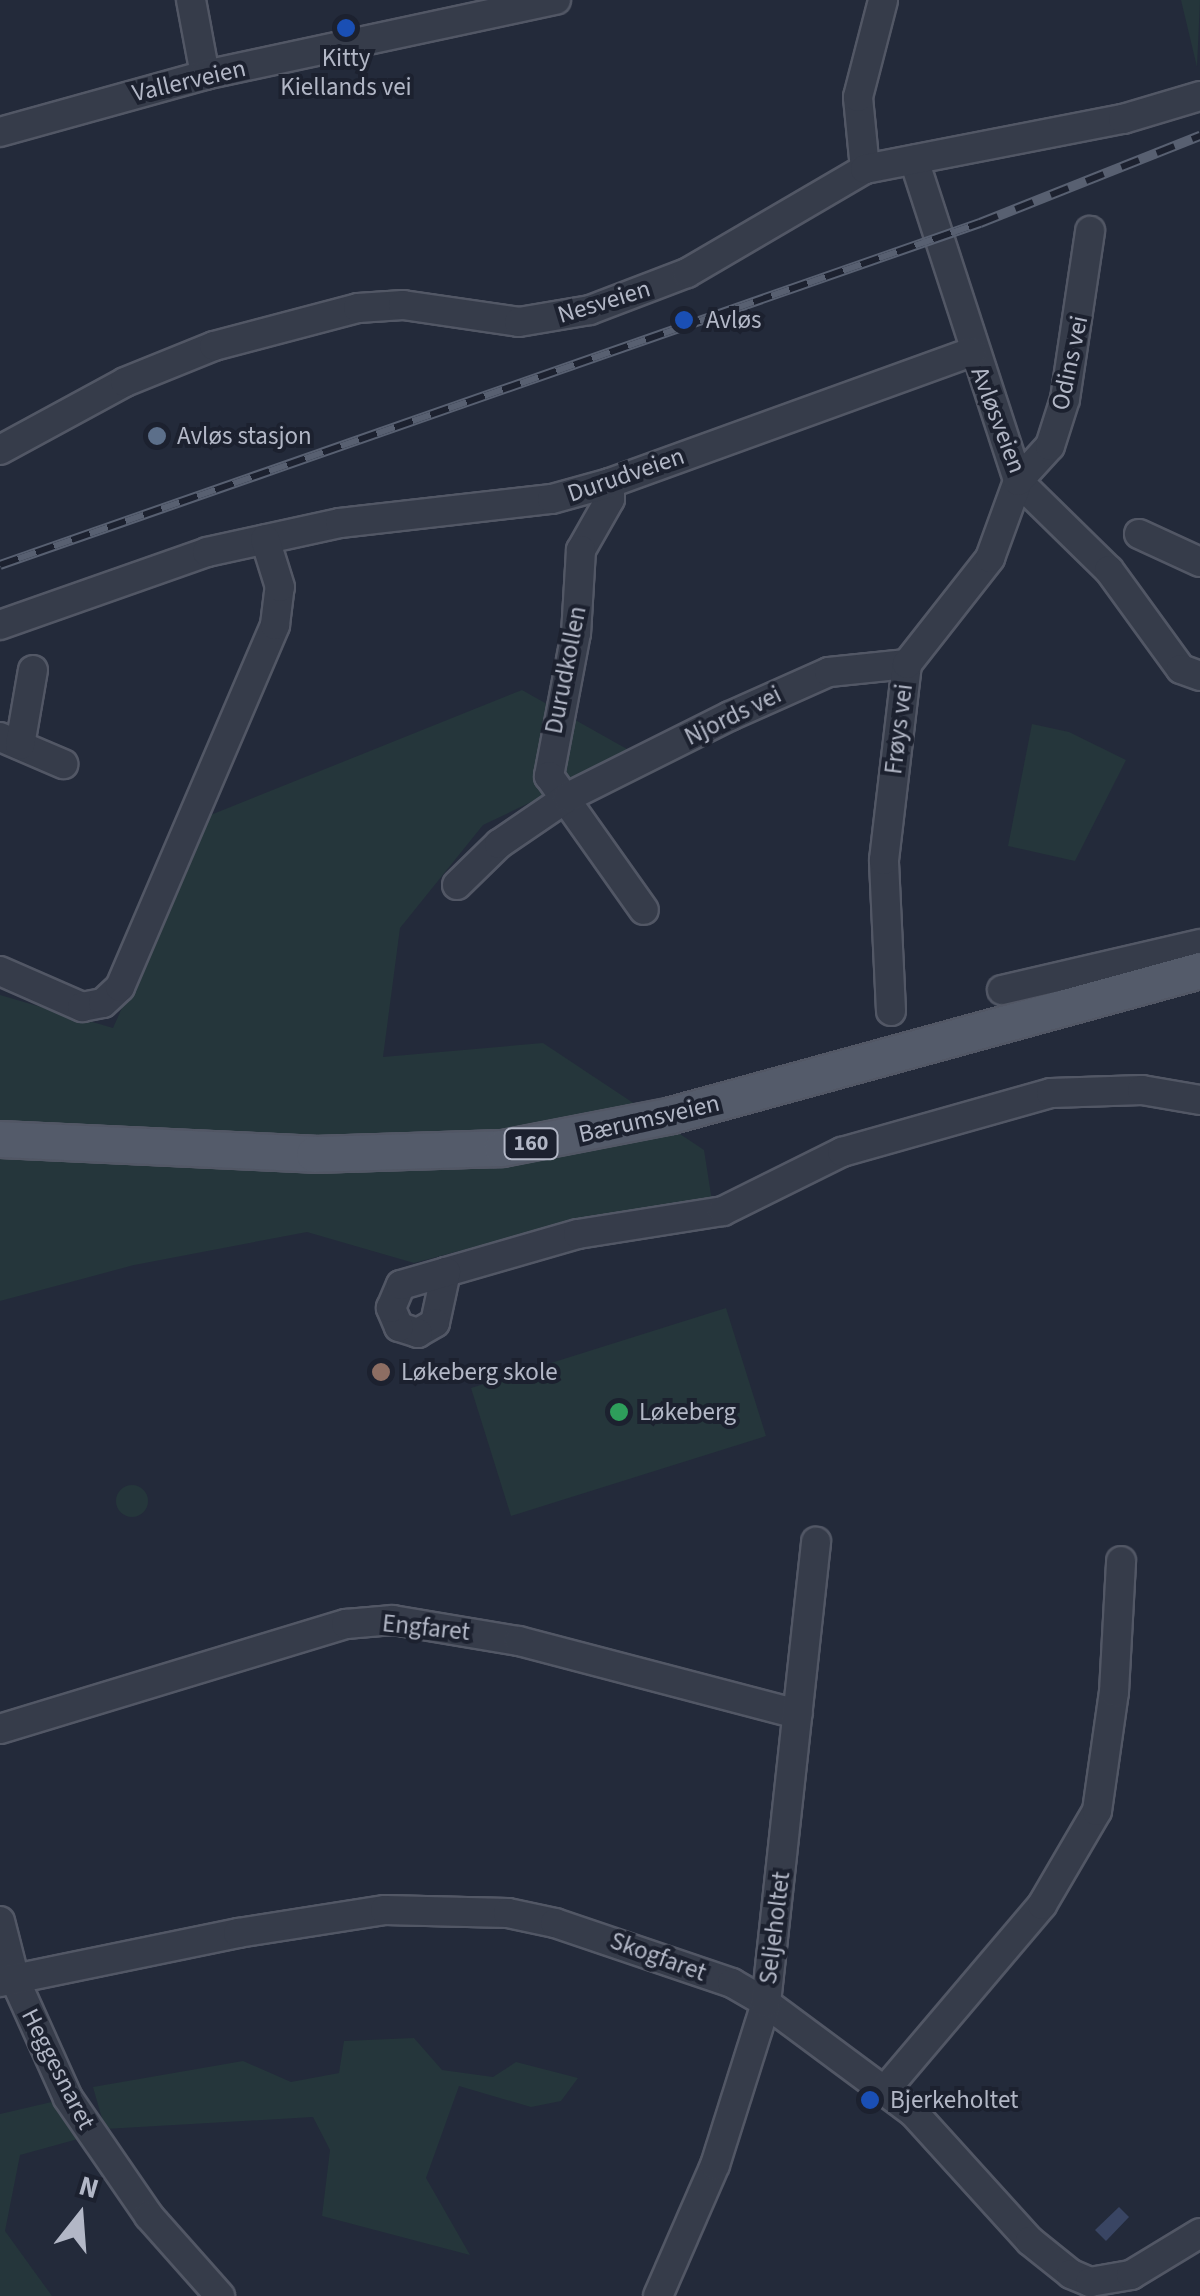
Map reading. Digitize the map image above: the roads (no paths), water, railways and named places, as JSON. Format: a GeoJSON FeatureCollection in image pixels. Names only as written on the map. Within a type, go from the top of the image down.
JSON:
{"type":"FeatureCollection","features":[{"type":"Feature","properties":{"kind":"main road","name":"Bærumsveien"},"geometry":{"type":"LineString","coordinates":[[0,1138],[314,1154],[464,1152],[634,1124],[1048,1016],[1200,970]]}},
{"type":"Feature","properties":{"kind":"main road","name":"Bærumsveien"},"geometry":{"type":"LineString","coordinates":[[1048,1016],[1200,992]]}},
{"type":"Feature","properties":{"kind":"street"},"geometry":{"type":"LineString","coordinates":[[191,0],[205,75]]}},
{"type":"Feature","properties":{"kind":"street","name":"Vallerveien"},"geometry":{"type":"LineString","coordinates":[[0,132],[205,75],[556,0]]}},
{"type":"Feature","properties":{"kind":"street"},"geometry":{"type":"LineString","coordinates":[[865,169],[858,97],[883,0]]}},
{"type":"Feature","properties":{"kind":"street","name":"Nesveien"},"geometry":{"type":"LineString","coordinates":[[0,450],[155,368],[326,314],[403,305],[519,322],[590,310],[704,264],[865,169],[1157,111],[1200,96]]}},
{"type":"Feature","properties":{"kind":"street","name":"Avløsveien"},"geometry":{"type":"LineString","coordinates":[[914,160],[972,352],[1018,481],[1109,570],[1181,669],[1200,676]]}},
{"type":"Feature","properties":{"kind":"street","name":"Odins vei"},"geometry":{"type":"LineString","coordinates":[[1018,481],[1050,446],[1065,399],[1090,231]]}},
{"type":"Feature","properties":{"kind":"street","name":"Durudveien"},"geometry":{"type":"LineString","coordinates":[[0,625],[207,552],[340,524],[552,500],[610,483],[972,352]]}},
{"type":"Feature","properties":{"kind":"street","name":"Frøys vei"},"geometry":{"type":"LineString","coordinates":[[891,1011],[884,860],[907,664],[990,558],[1018,481]]}},
{"type":"Feature","properties":{"kind":"street","name":"Durudkollen"},"geometry":{"type":"LineString","coordinates":[[568,798],[548,776],[551,749],[576,632],[581,550],[610,499],[610,483]]}},
{"type":"Feature","properties":{"kind":"street"},"geometry":{"type":"LineString","coordinates":[[1139,534],[1200,562]]}},
{"type":"Feature","properties":{"kind":"street"},"geometry":{"type":"LineString","coordinates":[[0,971],[82,1007],[103,1003],[120,988],[275,625],[280,587],[265,539]]}},
{"type":"Feature","properties":{"kind":"street","name":"Njords vei"},"geometry":{"type":"LineString","coordinates":[[456,885],[499,844],[568,798],[812,680],[863,664],[907,664]]}},
{"type":"Feature","properties":{"kind":"street"},"geometry":{"type":"LineString","coordinates":[[33,670],[10,741],[62,764]]}},
{"type":"Feature","properties":{"kind":"street"},"geometry":{"type":"LineString","coordinates":[[568,798],[644,910]]}},
{"type":"Feature","properties":{"kind":"street"},"geometry":{"type":"LineString","coordinates":[[1002,990],[1200,944]]}},
{"type":"Feature","properties":{"kind":"street"},"geometry":{"type":"LineString","coordinates":[[446,1272],[578,1234],[723,1211],[842,1152],[1051,1093],[1124,1089],[1200,1100]]}},
{"type":"Feature","properties":{"kind":"street","name":"Seljeholtet"},"geometry":{"type":"LineString","coordinates":[[658,2296],[715,2165],[766,2004],[816,1542]]}},
{"type":"Feature","properties":{"kind":"street"},"geometry":{"type":"LineString","coordinates":[[886,2089],[1042,1906],[1097,1811],[1114,1692],[1120,1561]]}},
{"type":"Feature","properties":{"kind":"street","name":"Engfaret"},"geometry":{"type":"LineString","coordinates":[[0,1728],[346,1624],[394,1620],[519,1641],[798,1714]]}},
{"type":"Feature","properties":{"kind":"street","name":"Skogfaret"},"geometry":{"type":"LineString","coordinates":[[7,1981],[326,1917],[437,1911],[508,1914],[592,1933],[732,1983],[766,2004],[886,2089],[956,2154],[1030,2241],[1092,2289],[1131,2275],[1200,2234]]}},
{"type":"Feature","properties":{"kind":"street","name":"Heggesnaret"},"geometry":{"type":"LineString","coordinates":[[0,1921],[7,1981],[96,2144],[220,2296]]}},
{"type":"Feature","properties":{"kind":"water"},"geometry":{"type":"Polygon","coordinates":[[[1119,2207],[1129,2217],[1106,2241],[1095,2230],[1119,2207]]]}},
{"type":"Feature","properties":{"kind":"railway"},"geometry":{"type":"LineString","coordinates":[[0,565],[980,223],[1200,136]]}},
{"type":"Feature","properties":{"kind":"place","name":"Kitty Kiellands vei"},"geometry":{"type":"Point","coordinates":[346,28]}},
{"type":"Feature","properties":{"kind":"place","name":"Avløs"},"geometry":{"type":"Point","coordinates":[684,320]}},
{"type":"Feature","properties":{"kind":"place","name":"Avløs stasjon"},"geometry":{"type":"Point","coordinates":[157,436]}},
{"type":"Feature","properties":{"kind":"place","name":"Løkeberg skole"},"geometry":{"type":"Point","coordinates":[381,1372]}},
{"type":"Feature","properties":{"kind":"place","name":"Løkeberg"},"geometry":{"type":"Point","coordinates":[619,1412]}},
{"type":"Feature","properties":{"kind":"place","name":"Bjerkeholtet"},"geometry":{"type":"Point","coordinates":[870,2100]}}]}
